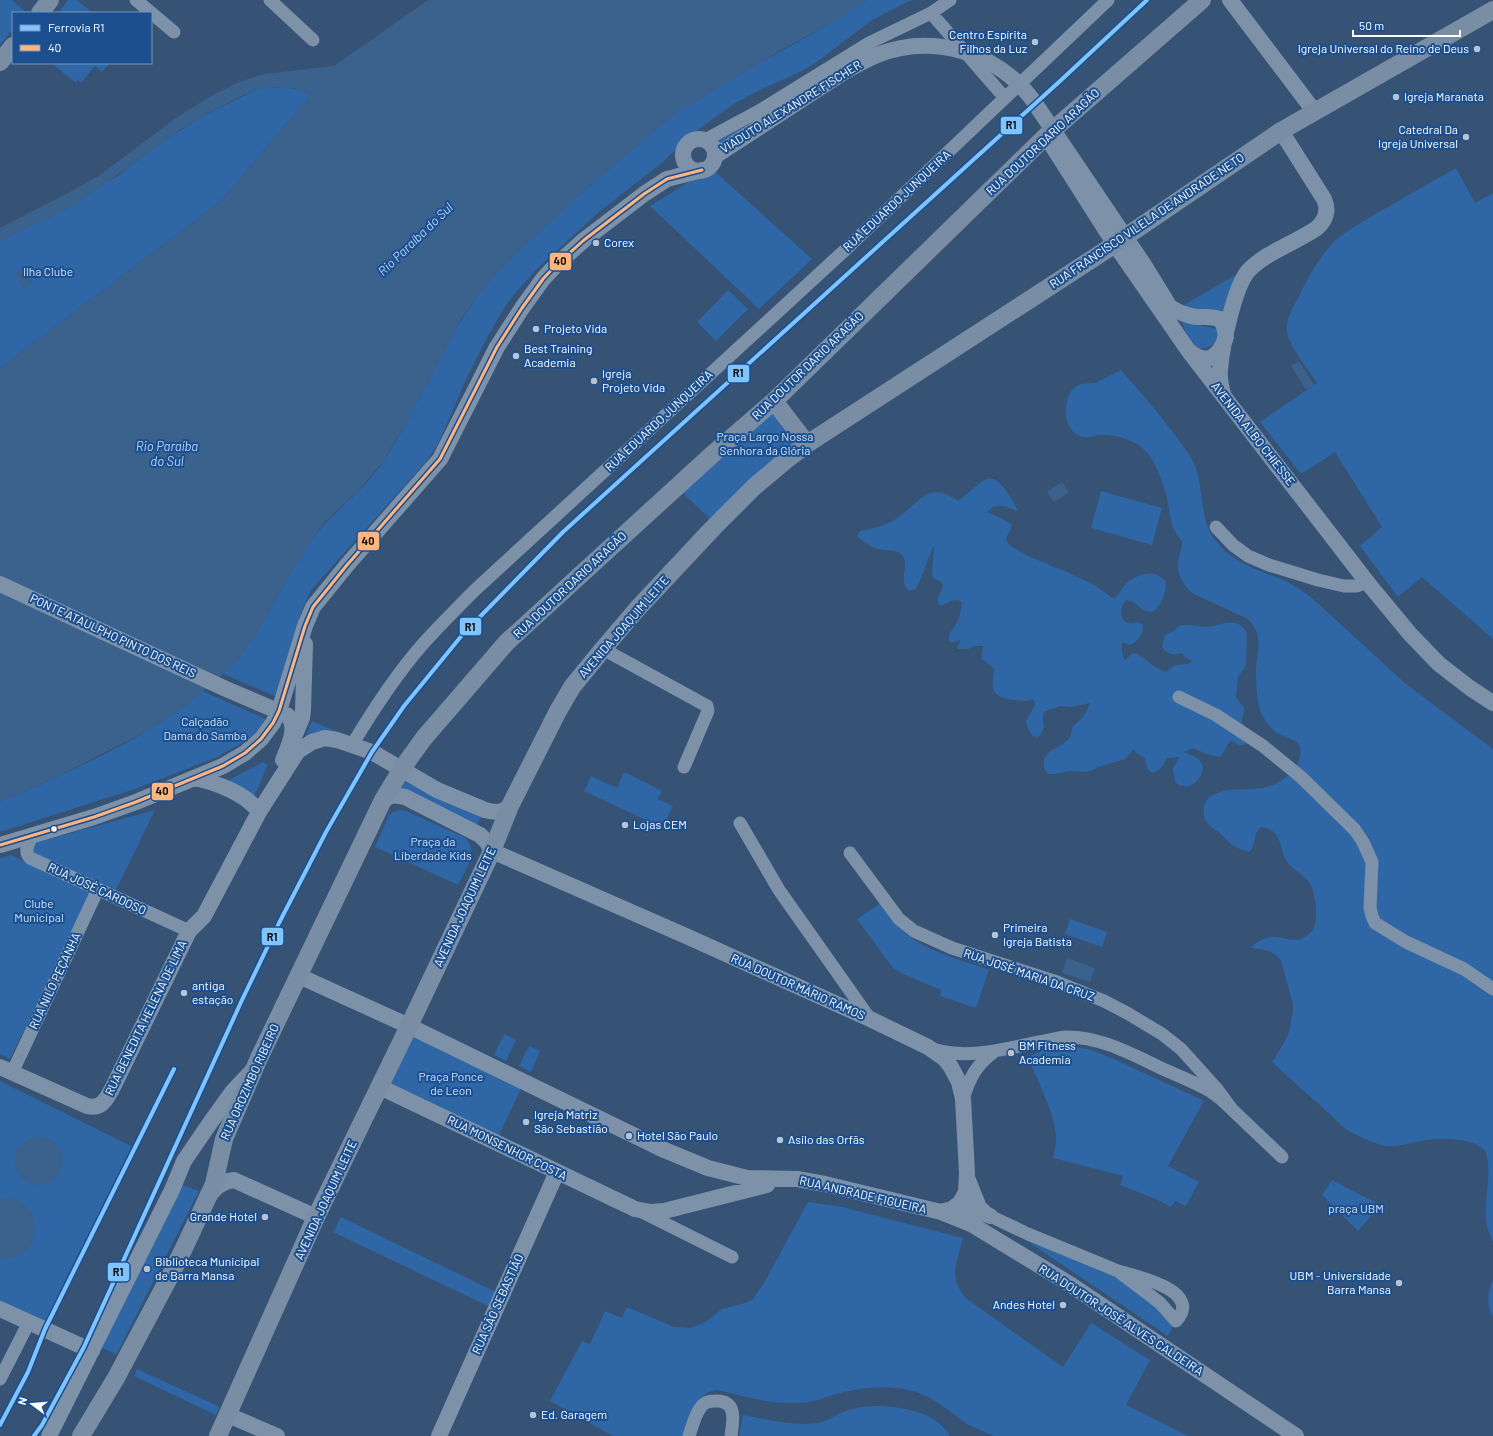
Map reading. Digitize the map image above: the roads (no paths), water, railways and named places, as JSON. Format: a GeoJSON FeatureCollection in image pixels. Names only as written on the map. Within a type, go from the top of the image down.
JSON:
{"type":"FeatureCollection","features":[{"type":"Feature","properties":{"kind":"main road"},"geometry":{"type":"LineString","coordinates":[[41,12],[50,0]]}},
{"type":"Feature","properties":{"kind":"main road","name":"RUA DOUTOR DARIO ARAGÃO"},"geometry":{"type":"LineString","coordinates":[[383,800],[424,738],[507,642],[715,452],[774,401],[1046,136],[1202,0]]}},
{"type":"Feature","properties":{"kind":"main road","name":"RUA FRANCISCO VILELA DE ANDRADE NETO"},"geometry":{"type":"LineString","coordinates":[[807,444],[1103,252],[1114,243],[1281,131],[1493,10]]}},
{"type":"Feature","properties":{"kind":"main road"},"geometry":{"type":"LineString","coordinates":[[0,62],[12,47]]}},
{"type":"Feature","properties":{"kind":"main road"},"geometry":{"type":"LineString","coordinates":[[774,401],[807,444]]}},
{"type":"Feature","properties":{"kind":"main road","name":"AVENIDA JOAQUIM LEITE"},"geometry":{"type":"LineString","coordinates":[[218,1436],[316,1217],[380,1087],[492,851],[510,806],[558,711],[572,687],[638,608],[754,487],[807,444]]}},
{"type":"Feature","properties":{"kind":"main road","name":"RUA OROZIMBO RIBEIRO"},"geometry":{"type":"LineString","coordinates":[[81,1436],[122,1365],[170,1276],[207,1199],[216,1176],[224,1139],[254,1069],[383,800]]}},
{"type":"Feature","properties":{"kind":"street"},"geometry":{"type":"LineString","coordinates":[[136,0],[150,12]]}},
{"type":"Feature","properties":{"kind":"street"},"geometry":{"type":"LineString","coordinates":[[270,0],[313,40]]}},
{"type":"Feature","properties":{"kind":"street"},"geometry":{"type":"LineString","coordinates":[[705,140],[759,111],[869,43],[931,13],[950,0]]}},
{"type":"Feature","properties":{"kind":"street","name":"RUA EDUARDO JUNQUEIRA"},"geometry":{"type":"LineString","coordinates":[[352,745],[373,709],[413,657],[475,590],[844,251],[1108,0]]}},
{"type":"Feature","properties":{"kind":"street"},"geometry":{"type":"LineString","coordinates":[[1230,0],[1314,111]]}},
{"type":"Feature","properties":{"kind":"street"},"geometry":{"type":"LineString","coordinates":[[152,13],[174,32]]}},
{"type":"Feature","properties":{"kind":"street"},"geometry":{"type":"LineString","coordinates":[[931,13],[1005,98]]}},
{"type":"Feature","properties":{"kind":"street","name":"VIADUTO ALEXANDRE FISCHER"},"geometry":{"type":"LineString","coordinates":[[720,152],[844,72],[878,55],[912,47],[944,47],[959,50],[982,58],[1010,75],[1032,99],[1144,265],[1170,307],[1188,350]]}},
{"type":"Feature","properties":{"kind":"street"},"geometry":{"type":"LineString","coordinates":[[1223,395],[1220,382],[1220,370],[1236,296],[1246,274],[1256,264],[1317,228],[1323,221],[1327,212],[1324,199],[1281,131]]}},
{"type":"Feature","properties":{"kind":"street","name":"AVENIDA ALBO CHIESSE"},"geometry":{"type":"LineString","coordinates":[[1046,136],[1114,243],[1188,350],[1367,582],[1410,634],[1439,664],[1470,688],[1493,703]]}},
{"type":"Feature","properties":{"kind":"street"},"geometry":{"type":"LineString","coordinates":[[0,845],[94,817],[136,802],[223,766],[245,754],[261,739],[273,723],[279,711],[305,626],[317,601],[440,459],[497,347],[516,316],[543,280],[555,266],[584,240],[621,211],[667,179],[702,170],[711,165],[720,152],[705,140],[699,139],[693,141],[686,147],[667,179]]}},
{"type":"Feature","properties":{"kind":"street"},"geometry":{"type":"LineString","coordinates":[[686,147],[684,156],[686,163],[691,169],[702,170]]}},
{"type":"Feature","properties":{"kind":"street"},"geometry":{"type":"LineString","coordinates":[[1170,307],[1184,314],[1220,319],[1224,326],[1226,339],[1216,355],[1209,359],[1198,357],[1188,350]]}},
{"type":"Feature","properties":{"kind":"street"},"geometry":{"type":"LineString","coordinates":[[1216,527],[1233,545],[1248,556],[1269,565],[1318,580],[1344,586],[1357,586],[1367,582]]}},
{"type":"Feature","properties":{"kind":"street","name":"PONTE ATAULPHO PINTO DOS REIS"},"geometry":{"type":"LineString","coordinates":[[0,584],[226,689],[279,711]]}},
{"type":"Feature","properties":{"kind":"street"},"geometry":{"type":"LineString","coordinates":[[283,760],[298,729],[304,710],[305,626]]}},
{"type":"Feature","properties":{"kind":"street"},"geometry":{"type":"LineString","coordinates":[[603,649],[707,706],[708,711],[684,768]]}},
{"type":"Feature","properties":{"kind":"street"},"geometry":{"type":"LineString","coordinates":[[1178,697],[1216,715],[1263,746],[1301,777],[1355,830],[1363,842],[1372,862],[1370,908],[1375,924],[1406,942],[1464,969],[1493,989]]}},
{"type":"Feature","properties":{"kind":"street"},"geometry":{"type":"LineString","coordinates":[[269,794],[290,741],[292,726],[289,716],[279,711]]}},
{"type":"Feature","properties":{"kind":"street","name":"RUA BENEDITA HELENA DE LIMA"},"geometry":{"type":"LineString","coordinates":[[6,1070],[80,1103],[94,1107],[100,1106],[108,1096],[189,931],[204,916],[269,794],[294,757],[304,746],[325,738],[352,745]]}},
{"type":"Feature","properties":{"kind":"street"},"geometry":{"type":"LineString","coordinates":[[352,745],[372,752],[441,792],[485,810],[501,812],[510,806]]}},
{"type":"Feature","properties":{"kind":"street"},"geometry":{"type":"LineString","coordinates":[[194,778],[213,783],[234,793],[249,801],[259,812]]}},
{"type":"Feature","properties":{"kind":"street"},"geometry":{"type":"LineString","coordinates":[[383,800],[389,796],[396,795],[414,801],[480,835],[487,842],[492,851]]}},
{"type":"Feature","properties":{"kind":"street"},"geometry":{"type":"LineString","coordinates":[[740,823],[779,890],[870,1019]]}},
{"type":"Feature","properties":{"kind":"street","name":"RUA JOSÉ CARDOSO"},"geometry":{"type":"LineString","coordinates":[[33,835],[27,848],[26,854],[28,857],[189,931]]}},
{"type":"Feature","properties":{"kind":"street","name":"RUA DOUTOR MÁRIO RAMOS"},"geometry":{"type":"LineString","coordinates":[[492,851],[870,1019],[942,1056],[952,1067],[959,1082],[963,1100],[967,1173],[966,1192],[968,1208]]}},
{"type":"Feature","properties":{"kind":"street","name":"RUA JOSÉ MARIA DA CRUZ"},"geometry":{"type":"LineString","coordinates":[[850,853],[899,919],[914,931],[952,948],[1057,982],[1116,1007],[1162,1034],[1181,1049],[1200,1079],[1282,1157]]}},
{"type":"Feature","properties":{"kind":"street","name":"RUA NILO PEÇANHA"},"geometry":{"type":"LineString","coordinates":[[6,1070],[98,889]]}},
{"type":"Feature","properties":{"kind":"street","name":"RUA ANDRADE FIGUEIRA"},"geometry":{"type":"LineString","coordinates":[[299,976],[409,1026],[681,1158],[708,1168],[740,1177],[761,1179],[798,1179],[845,1188],[944,1212]]}},
{"type":"Feature","properties":{"kind":"street","name":"RUA JOSÉ MARIA DA CRUZ"},"geometry":{"type":"LineString","coordinates":[[928,1048],[962,1054],[995,1051],[1054,1039],[1077,1037],[1120,1049],[1200,1079]]}},
{"type":"Feature","properties":{"kind":"street"},"geometry":{"type":"LineString","coordinates":[[963,1100],[975,1070],[995,1051]]}},
{"type":"Feature","properties":{"kind":"street"},"geometry":{"type":"LineString","coordinates":[[48,1436],[172,1190],[184,1161],[225,1101],[240,1082],[254,1069]]}},
{"type":"Feature","properties":{"kind":"street","name":"RUA MONSENHOR COSTA"},"geometry":{"type":"LineString","coordinates":[[380,1087],[732,1257]]}},
{"type":"Feature","properties":{"kind":"street","name":"RUA SÃO SEBASTIÃO"},"geometry":{"type":"LineString","coordinates":[[439,1436],[557,1172]]}},
{"type":"Feature","properties":{"kind":"street"},"geometry":{"type":"LineString","coordinates":[[967,1173],[976,1198],[990,1216]]}},
{"type":"Feature","properties":{"kind":"street","name":"RUA MONSENHOR COSTA"},"geometry":{"type":"LineString","coordinates":[[635,1209],[650,1212],[664,1211],[760,1186],[798,1179]]}},
{"type":"Feature","properties":{"kind":"street"},"geometry":{"type":"LineString","coordinates":[[207,1199],[214,1190],[223,1183],[234,1180],[316,1217]]}},
{"type":"Feature","properties":{"kind":"street"},"geometry":{"type":"LineString","coordinates":[[944,1212],[952,1210],[960,1203],[966,1192]]}},
{"type":"Feature","properties":{"kind":"street"},"geometry":{"type":"LineString","coordinates":[[944,1212],[968,1208],[981,1211],[1035,1237],[1118,1271],[1159,1283],[1180,1299],[1182,1307],[1180,1316],[1176,1322],[1160,1303],[1118,1271]]}},
{"type":"Feature","properties":{"kind":"street"},"geometry":{"type":"LineString","coordinates":[[968,1208],[972,1219],[992,1237]]}},
{"type":"Feature","properties":{"kind":"street","name":"RUA DOUTOR JOSÉ ALVES CALDEIRA"},"geometry":{"type":"LineString","coordinates":[[944,1212],[971,1224],[1068,1283],[1296,1436]]}},
{"type":"Feature","properties":{"kind":"street"},"geometry":{"type":"LineString","coordinates":[[0,1309],[92,1351]]}},
{"type":"Feature","properties":{"kind":"street"},"geometry":{"type":"LineString","coordinates":[[0,1379],[29,1322]]}},
{"type":"Feature","properties":{"kind":"street"},"geometry":{"type":"LineString","coordinates":[[689,1436],[699,1409],[704,1404],[716,1400],[728,1404],[731,1407],[733,1414],[731,1436]]}},
{"type":"Feature","properties":{"kind":"street"},"geometry":{"type":"LineString","coordinates":[[228,1415],[277,1436]]}},
{"type":"Feature","properties":{"kind":"water","name":"Rio Paraíba do Sul"},"geometry":{"type":"Polygon","coordinates":[[[428,0],[866,0],[840,18],[778,52],[675,114],[593,183],[503,266],[463,316],[408,420],[382,463],[359,490],[327,520],[315,535],[297,562],[256,635],[240,657],[223,674],[183,708],[147,731],[59,776],[18,795],[0,801],[0,368],[220,202],[311,95],[297,89],[282,87],[263,88],[244,95],[181,129],[74,206],[0,241],[0,228],[100,175],[177,117],[211,96],[239,82],[264,74],[334,66],[428,0]]]}},
{"type":"Feature","properties":{"kind":"water"},"geometry":{"type":"Polygon","coordinates":[[[23,268],[32,282],[24,289],[14,274],[23,268]]]}},
{"type":"Feature","properties":{"kind":"water"},"geometry":{"type":"Polygon","coordinates":[[[1299,361],[1314,385],[1306,390],[1291,366],[1299,361]]]}},
{"type":"Feature","properties":{"kind":"water"},"geometry":{"type":"Polygon","coordinates":[[[1062,482],[1069,492],[1054,502],[1047,492],[1062,482]]]}},
{"type":"Feature","properties":{"kind":"water"},"geometry":{"type":"Polygon","coordinates":[[[1067,958],[1095,968],[1090,982],[1062,973],[1067,958]]]}},
{"type":"Feature","properties":{"kind":"water"},"geometry":{"type":"Polygon","coordinates":[[[34,1137],[44,1137],[56,1144],[63,1156],[63,1166],[56,1178],[44,1185],[34,1185],[26,1181],[19,1174],[15,1166],[15,1156],[19,1148],[26,1141],[34,1137]]]}},
{"type":"Feature","properties":{"kind":"water"},"geometry":{"type":"Polygon","coordinates":[[[0,1198],[15,1200],[26,1207],[33,1217],[35,1228],[33,1240],[26,1250],[15,1257],[0,1259],[0,1198]]]}},
{"type":"Feature","properties":{"kind":"rail line","name":"R1"},"geometry":{"type":"LineString","coordinates":[[34,1436],[42,1425],[84,1347],[242,1000],[279,923],[326,832],[372,752],[404,706],[463,634],[563,532],[1059,82],[1147,0]]}},
{"type":"Feature","properties":{"kind":"rail line","name":"R1"},"geometry":{"type":"LineString","coordinates":[[0,1425],[28,1372],[45,1329],[174,1069]]}},
{"type":"Feature","properties":{"kind":"place","name":"Centro Espírita Filhos da Luz"},"geometry":{"type":"Point","coordinates":[1035,42]}},
{"type":"Feature","properties":{"kind":"place","name":"Igreja Universal do Reino de Deus"},"geometry":{"type":"Point","coordinates":[1477,49]}},
{"type":"Feature","properties":{"kind":"place","name":"Igreja Maranata"},"geometry":{"type":"Point","coordinates":[1396,97]}},
{"type":"Feature","properties":{"kind":"place","name":"Catedral Da Igreja Universal"},"geometry":{"type":"Point","coordinates":[1466,137]}},
{"type":"Feature","properties":{"kind":"place","name":"Corex"},"geometry":{"type":"Point","coordinates":[596,243]}},
{"type":"Feature","properties":{"kind":"place","name":"Projeto Vida"},"geometry":{"type":"Point","coordinates":[536,329]}},
{"type":"Feature","properties":{"kind":"place","name":"Best Training Academia"},"geometry":{"type":"Point","coordinates":[516,356]}},
{"type":"Feature","properties":{"kind":"place","name":"Igreja Projeto Vida"},"geometry":{"type":"Point","coordinates":[594,381]}},
{"type":"Feature","properties":{"kind":"place","name":"Lojas CEM"},"geometry":{"type":"Point","coordinates":[625,825]}},
{"type":"Feature","properties":{"kind":"place","name":"Primeira Igreja Batista"},"geometry":{"type":"Point","coordinates":[995,935]}},
{"type":"Feature","properties":{"kind":"place","name":"antiga estação"},"geometry":{"type":"Point","coordinates":[184,993]}},
{"type":"Feature","properties":{"kind":"place","name":"BM Fitness Academia"},"geometry":{"type":"Point","coordinates":[1011,1053]}},
{"type":"Feature","properties":{"kind":"place","name":"Igreja Matriz São Sebastião"},"geometry":{"type":"Point","coordinates":[526,1122]}},
{"type":"Feature","properties":{"kind":"place","name":"Hotel São Paulo"},"geometry":{"type":"Point","coordinates":[629,1136]}},
{"type":"Feature","properties":{"kind":"place","name":"Asilo das Orfãs"},"geometry":{"type":"Point","coordinates":[780,1140]}},
{"type":"Feature","properties":{"kind":"place","name":"Grande Hotel"},"geometry":{"type":"Point","coordinates":[265,1217]}},
{"type":"Feature","properties":{"kind":"place","name":"Biblioteca Municipal de Barra Mansa"},"geometry":{"type":"Point","coordinates":[147,1269]}},
{"type":"Feature","properties":{"kind":"place","name":"UBM - Universidade Barra Mansa"},"geometry":{"type":"Point","coordinates":[1399,1283]}},
{"type":"Feature","properties":{"kind":"place","name":"Andes Hotel"},"geometry":{"type":"Point","coordinates":[1063,1305]}},
{"type":"Feature","properties":{"kind":"place","name":"Ed. Garagem"},"geometry":{"type":"Point","coordinates":[533,1415]}},
{"type":"Feature","properties":{"kind":"park label","name":"Ilha Clube"},"geometry":{"type":"Point","coordinates":[48,272]}},
{"type":"Feature","properties":{"kind":"park label","name":"Praça Largo Nossa Senhora da Glória"},"geometry":{"type":"Point","coordinates":[765,444]}},
{"type":"Feature","properties":{"kind":"park label","name":"Calçadão Dama do Samba"},"geometry":{"type":"Point","coordinates":[205,729]}},
{"type":"Feature","properties":{"kind":"park label","name":"Praça da Liberdade Kids"},"geometry":{"type":"Point","coordinates":[433,849]}},
{"type":"Feature","properties":{"kind":"park label","name":"Clube Municipal"},"geometry":{"type":"Point","coordinates":[39,911]}},
{"type":"Feature","properties":{"kind":"park label","name":"Praça Ponce de Leon"},"geometry":{"type":"Point","coordinates":[451,1084]}},
{"type":"Feature","properties":{"kind":"park label","name":"praça UBM"},"geometry":{"type":"Point","coordinates":[1356,1209]}}]}
